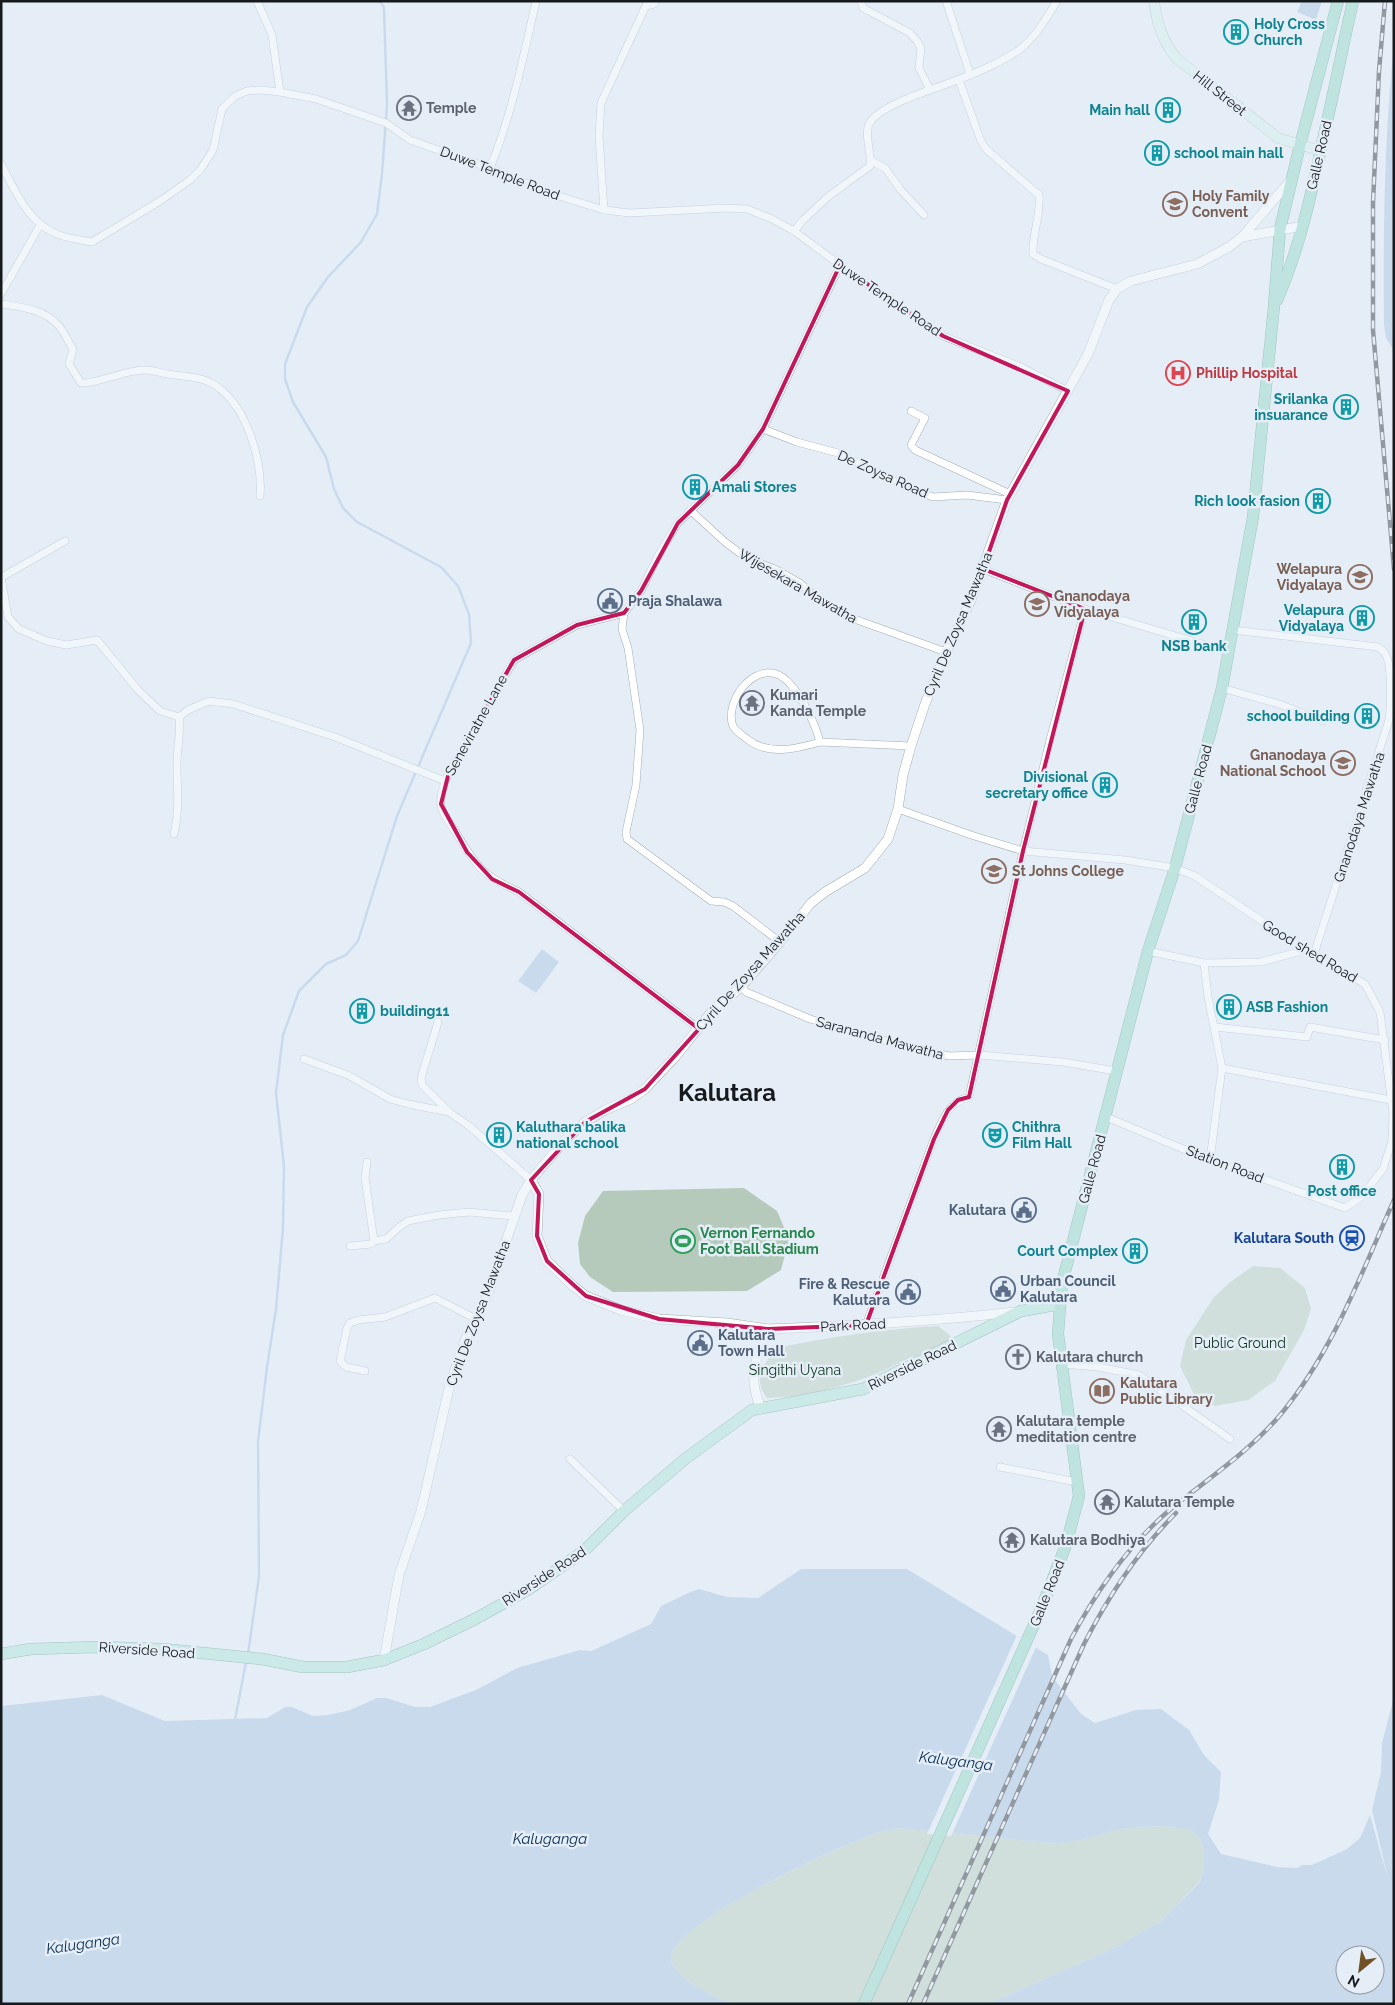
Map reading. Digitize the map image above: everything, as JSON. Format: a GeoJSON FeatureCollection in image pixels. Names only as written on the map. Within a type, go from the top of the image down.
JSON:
{"type":"FeatureCollection","features":[{"type":"Feature","properties":{"kind":"highway","name":"Galle Road"},"geometry":{"type":"LineString","coordinates":[[865,2001],[1041,1609],[1074,1522],[1080,1496],[1058,1334],[1062,1284],[1148,951],[1174,868],[1222,688],[1253,518],[1280,229],[1338,1]]}},
{"type":"Feature","properties":{"kind":"highway","name":"Galle Road"},"geometry":{"type":"LineString","coordinates":[[1274,306],[1288,275],[1303,226],[1321,153],[1353,1]]}},
{"type":"Feature","properties":{"kind":"main road","name":"Hill Street"},"geometry":{"type":"LineString","coordinates":[[1154,1],[1158,28],[1164,43],[1176,58],[1278,138],[1315,149],[1321,153]]}},
{"type":"Feature","properties":{"kind":"main road","name":"Riverside Road"},"geometry":{"type":"LineString","coordinates":[[1,1654],[31,1649],[97,1647],[162,1649],[262,1659],[303,1667],[347,1667],[384,1660],[441,1635],[529,1589],[584,1551],[624,1511],[685,1459],[752,1410],[863,1389],[1021,1311],[1060,1304]]}},
{"type":"Feature","properties":{"kind":"street"},"geometry":{"type":"LineString","coordinates":[[257,1],[272,35],[280,92]]}},
{"type":"Feature","properties":{"kind":"street"},"geometry":{"type":"LineString","coordinates":[[490,168],[504,134],[536,1]]}},
{"type":"Feature","properties":{"kind":"street"},"geometry":{"type":"LineString","coordinates":[[604,210],[599,136],[602,103],[637,21],[647,4],[654,4],[656,1]]}},
{"type":"Feature","properties":{"kind":"street"},"geometry":{"type":"LineString","coordinates":[[861,1],[863,8],[910,33],[917,41],[921,48],[922,56],[919,68],[930,90]]}},
{"type":"Feature","properties":{"kind":"street"},"geometry":{"type":"LineString","coordinates":[[946,1],[970,74]]}},
{"type":"Feature","properties":{"kind":"street"},"geometry":{"type":"LineString","coordinates":[[794,231],[829,196],[870,166],[867,132],[868,125],[874,118],[894,104],[959,80],[1016,53],[1029,42],[1057,1]]}},
{"type":"Feature","properties":{"kind":"street"},"geometry":{"type":"LineString","coordinates":[[959,80],[980,141],[986,149],[1039,195],[1040,204],[1033,254],[1041,259],[1081,273],[1117,289],[1131,281],[1197,264],[1229,247],[1242,237],[1292,180]]}},
{"type":"Feature","properties":{"kind":"street","name":"Duwe Temple Road"},"geometry":{"type":"LineString","coordinates":[[1,164],[25,208],[40,225],[60,236],[92,242],[110,233],[160,201],[190,180],[201,169],[213,150],[222,109],[234,96],[247,91],[280,92],[316,100],[388,124],[410,140],[490,168],[552,194],[604,210],[630,213],[716,208],[747,209],[772,219],[794,231],[943,336],[1020,367],[1068,391]]}},
{"type":"Feature","properties":{"kind":"street"},"geometry":{"type":"LineString","coordinates":[[870,161],[885,168],[900,189],[924,215]]}},
{"type":"Feature","properties":{"kind":"street"},"geometry":{"type":"LineString","coordinates":[[1,294],[40,225]]}},
{"type":"Feature","properties":{"kind":"street"},"geometry":{"type":"LineString","coordinates":[[1242,237],[1303,226]]}},
{"type":"Feature","properties":{"kind":"street"},"geometry":{"type":"LineString","coordinates":[[780,942],[733,906],[724,902],[711,901],[628,839],[626,832],[636,785],[640,730],[628,648],[622,629],[624,613],[641,591],[659,554],[678,523],[690,510],[708,496],[738,464],[763,429],[840,265]]}},
{"type":"Feature","properties":{"kind":"street","name":"Cyril De Zoysa Mawatha"},"geometry":{"type":"LineString","coordinates":[[384,1660],[399,1575],[421,1511],[450,1384],[466,1338],[486,1299],[506,1246],[522,1195],[531,1180],[565,1140],[585,1122],[605,1110],[631,1099],[645,1089],[699,1029],[712,1011],[740,987],[780,942],[810,903],[865,868],[888,839],[898,809],[903,775],[925,704],[946,652],[971,600],[1008,497],[1088,354],[1109,300],[1117,289]]}},
{"type":"Feature","properties":{"kind":"street"},"geometry":{"type":"LineString","coordinates":[[1,304],[36,310],[60,326],[73,350],[69,364],[81,383],[89,383],[125,373],[146,370],[205,380],[220,388],[240,412],[246,424],[257,460],[260,496]]}},
{"type":"Feature","properties":{"kind":"street"},"geometry":{"type":"LineString","coordinates":[[911,411],[925,418],[911,445],[915,450],[1008,497]]}},
{"type":"Feature","properties":{"kind":"street","name":"De Zoysa Road"},"geometry":{"type":"LineString","coordinates":[[763,429],[798,442],[838,453],[911,489],[933,496],[1008,497]]}},
{"type":"Feature","properties":{"kind":"street","name":"Wijesekara Mawatha"},"geometry":{"type":"LineString","coordinates":[[690,510],[725,542],[745,557],[777,570],[800,583],[821,602],[846,616],[946,652]]}},
{"type":"Feature","properties":{"kind":"street"},"geometry":{"type":"LineString","coordinates":[[65,541],[2,577],[8,617],[19,629],[47,641],[66,645],[97,640],[138,690],[160,712],[178,717]]}},
{"type":"Feature","properties":{"kind":"street"},"geometry":{"type":"LineString","coordinates":[[983,569],[1085,609],[1229,652]]}},
{"type":"Feature","properties":{"kind":"street"},"geometry":{"type":"LineString","coordinates":[[866,1325],[934,1139],[948,1110],[958,1100],[969,1097],[980,1055],[1023,851],[1085,609]]}},
{"type":"Feature","properties":{"kind":"street","name":"Seneviratne Lane"},"geometry":{"type":"LineString","coordinates":[[624,613],[577,625],[514,660],[445,782],[441,804],[446,818],[478,867],[492,879],[519,892],[699,1029]]}},
{"type":"Feature","properties":{"kind":"street","name":"Gnanodaya Mawatha"},"geometry":{"type":"LineString","coordinates":[[1233,630],[1378,646],[1386,655],[1390,684],[1390,720],[1314,954]]}},
{"type":"Feature","properties":{"kind":"street"},"geometry":{"type":"LineString","coordinates":[[820,742],[816,726],[799,695],[781,676],[772,672],[754,675],[736,698],[732,710],[732,724],[738,732],[756,746],[770,749],[791,749],[820,742],[911,746]]}},
{"type":"Feature","properties":{"kind":"street"},"geometry":{"type":"LineString","coordinates":[[1222,688],[1279,704],[1323,721]]}},
{"type":"Feature","properties":{"kind":"street"},"geometry":{"type":"LineString","coordinates":[[178,717],[209,700],[233,704],[297,723],[445,782]]}},
{"type":"Feature","properties":{"kind":"street"},"geometry":{"type":"LineString","coordinates":[[174,834],[178,796],[177,765],[180,730],[178,717]]}},
{"type":"Feature","properties":{"kind":"street","name":"Good shed Road"},"geometry":{"type":"LineString","coordinates":[[898,809],[1023,851],[1125,860],[1174,868],[1195,876],[1305,950],[1365,984],[1380,1012],[1385,1040],[1393,1113],[1392,1141],[1383,1169],[1362,1197],[1345,1208]]}},
{"type":"Feature","properties":{"kind":"street"},"geometry":{"type":"LineString","coordinates":[[1148,951],[1204,964],[1261,962],[1305,950]]}},
{"type":"Feature","properties":{"kind":"street"},"geometry":{"type":"LineString","coordinates":[[1204,964],[1206,989],[1222,1068],[1210,1160]]}},
{"type":"Feature","properties":{"kind":"street","name":"Sarananda Mawatha"},"geometry":{"type":"LineString","coordinates":[[740,987],[746,992],[810,1020],[873,1038],[949,1056],[980,1055],[1064,1062],[1116,1071]]}},
{"type":"Feature","properties":{"kind":"street"},"geometry":{"type":"LineString","coordinates":[[438,1022],[421,1078],[422,1085],[449,1112],[469,1126],[531,1180]]}},
{"type":"Feature","properties":{"kind":"street"},"geometry":{"type":"LineString","coordinates":[[1215,1027],[1307,1037],[1310,1027],[1385,1040]]}},
{"type":"Feature","properties":{"kind":"street"},"geometry":{"type":"LineString","coordinates":[[304,1058],[350,1076],[390,1099],[449,1112]]}},
{"type":"Feature","properties":{"kind":"street"},"geometry":{"type":"LineString","coordinates":[[1222,1068],[1391,1100]]}},
{"type":"Feature","properties":{"kind":"street","name":"Station Road"},"geometry":{"type":"LineString","coordinates":[[1106,1117],[1210,1160],[1345,1208]]}},
{"type":"Feature","properties":{"kind":"street"},"geometry":{"type":"LineString","coordinates":[[367,1162],[365,1178],[374,1241]]}},
{"type":"Feature","properties":{"kind":"street","name":"Park Road"},"geometry":{"type":"LineString","coordinates":[[531,1180],[538,1194],[537,1236],[547,1260],[586,1296],[622,1310],[658,1319],[727,1323],[768,1329],[866,1325],[1021,1311]]}},
{"type":"Feature","properties":{"kind":"street"},"geometry":{"type":"LineString","coordinates":[[350,1246],[371,1244],[374,1241],[386,1239],[408,1221],[439,1215],[469,1212],[514,1216]]}},
{"type":"Feature","properties":{"kind":"street"},"geometry":{"type":"LineString","coordinates":[[365,1371],[346,1367],[340,1361],[350,1322],[386,1317],[435,1298],[476,1319]]}},
{"type":"Feature","properties":{"kind":"street"},"geometry":{"type":"LineString","coordinates":[[761,1409],[752,1379],[756,1360],[768,1329]]}},
{"type":"Feature","properties":{"kind":"street"},"geometry":{"type":"LineString","coordinates":[[1062,1364],[1098,1367],[1139,1375],[1230,1439]]}},
{"type":"Feature","properties":{"kind":"street"},"geometry":{"type":"LineString","coordinates":[[570,1459],[624,1511]]}},
{"type":"Feature","properties":{"kind":"street"},"geometry":{"type":"LineString","coordinates":[[1000,1467],[1078,1482]]}},
{"type":"Feature","properties":{"kind":"highlighted area"},"geometry":{"type":"Polygon","coordinates":[[[840,265],[943,336],[1068,391],[1007,500],[983,569],[1085,609],[1023,851],[969,1097],[958,1100],[948,1110],[934,1139],[866,1325],[768,1329],[659,1319],[586,1296],[547,1261],[537,1236],[539,1194],[531,1180],[585,1122],[645,1089],[699,1029],[519,892],[492,879],[467,852],[441,804],[449,772],[514,660],[577,625],[624,613],[641,591],[678,523],[738,465],[763,429],[840,265]]]}},
{"type":"Feature","properties":{"kind":"green space","name":"Vernon Fernando Foot Ball Stadium"},"geometry":{"type":"Polygon","coordinates":[[[744,1188],[777,1211],[789,1239],[781,1270],[747,1291],[613,1292],[590,1277],[580,1264],[578,1243],[585,1216],[603,1191],[744,1188]]]}},
{"type":"Feature","properties":{"kind":"green space","name":"Public Ground"},"geometry":{"type":"Polygon","coordinates":[[[1253,1266],[1280,1268],[1305,1288],[1311,1309],[1304,1330],[1275,1381],[1248,1400],[1215,1406],[1195,1396],[1180,1366],[1186,1340],[1214,1297],[1229,1283],[1253,1266]]]}},
{"type":"Feature","properties":{"kind":"green space","name":"Singithi Uyana"},"geometry":{"type":"Polygon","coordinates":[[[938,1326],[951,1336],[939,1348],[841,1386],[797,1395],[767,1398],[760,1384],[761,1372],[776,1348],[857,1334],[938,1326]]]}},
{"type":"Feature","properties":{"kind":"green space"},"geometry":{"type":"Polygon","coordinates":[[[1162,1826],[1191,1830],[1200,1838],[1204,1850],[1204,1867],[1200,1881],[1161,1921],[1117,1947],[988,2004],[734,2004],[717,1998],[687,1981],[679,1974],[671,1959],[678,1944],[697,1926],[726,1907],[795,1869],[883,1831],[897,1828],[1059,1844],[1087,1839],[1120,1829],[1162,1826]]]}},
{"type":"Feature","properties":{"kind":"water"},"geometry":{"type":"Polygon","coordinates":[[[1302,1],[1322,1],[1316,20],[1297,12],[1302,1]]]}},
{"type":"Feature","properties":{"kind":"water"},"geometry":{"type":"Polygon","coordinates":[[[1394,45],[1394,351],[1386,338],[1384,325],[1384,220],[1386,150],[1394,45]]]}},
{"type":"Feature","properties":{"kind":"water"},"geometry":{"type":"Polygon","coordinates":[[[542,949],[559,962],[536,993],[518,981],[542,949]]]}},
{"type":"Feature","properties":{"kind":"water","name":"Kaluganga"},"geometry":{"type":"Polygon","coordinates":[[[801,1569],[907,1569],[1048,1655],[1052,1676],[1081,1714],[1095,1723],[1136,1710],[1161,1709],[1189,1730],[1204,1755],[1221,1772],[1219,1800],[1208,1834],[1221,1854],[1277,1867],[1297,1868],[1302,1865],[1312,1865],[1347,1849],[1360,1838],[1370,1815],[1388,1879],[1372,1810],[1381,1772],[1382,1743],[1394,1696],[1394,2004],[988,2004],[1117,1947],[1161,1921],[1200,1882],[1204,1867],[1204,1850],[1200,1838],[1191,1830],[1162,1826],[1120,1829],[1087,1839],[1059,1844],[897,1828],[857,1841],[760,1887],[697,1926],[678,1944],[671,1959],[679,1974],[707,1993],[734,2004],[1,2004],[1,1706],[102,1695],[165,1721],[267,1718],[285,1707],[292,1707],[313,1716],[328,1715],[350,1710],[377,1698],[386,1698],[415,1707],[430,1707],[478,1689],[517,1668],[580,1650],[591,1651],[651,1624],[661,1606],[688,1593],[699,1589],[727,1597],[758,1598],[801,1569]]]}},
{"type":"Feature","properties":{"kind":"pier"},"geometry":{"type":"Polygon","coordinates":[[[1018,1633],[1037,1645],[951,1836],[927,1834],[1018,1633]]]}},
{"type":"Feature","properties":{"kind":"waterway"},"geometry":{"type":"LineString","coordinates":[[248,1654],[259,1576],[258,1442],[276,1309],[283,1228],[284,1166],[276,1093],[283,1035],[299,991],[326,964],[346,955],[358,941],[397,816],[471,643],[469,614],[458,586],[441,567],[357,522],[343,508],[334,489],[326,457],[293,402],[285,379],[285,364],[307,307],[328,277],[361,242],[377,214],[387,104],[384,8],[380,1]]}},
{"type":"Feature","properties":{"kind":"waterway"},"geometry":{"type":"LineString","coordinates":[[235,1720],[246,1662]]}},
{"type":"Feature","properties":{"kind":"railway"},"geometry":{"type":"LineString","coordinates":[[1385,1],[1379,71],[1373,203],[1373,330],[1394,569]]}},
{"type":"Feature","properties":{"kind":"railway"},"geometry":{"type":"LineString","coordinates":[[908,2004],[1071,1639],[1092,1603],[1128,1552],[1156,1522],[1256,1440],[1281,1414],[1299,1390],[1316,1364],[1345,1311],[1394,1200]]}},
{"type":"Feature","properties":{"kind":"railway"},"geometry":{"type":"LineString","coordinates":[[923,2004],[1084,1644],[1103,1608],[1136,1559],[1176,1513]]}},
{"type":"Feature","properties":{"kind":"place","name":"Holy Cross Church"},"geometry":{"type":"Point","coordinates":[1236,32]}},
{"type":"Feature","properties":{"kind":"place","name":"Temple"},"geometry":{"type":"Point","coordinates":[409,108]}},
{"type":"Feature","properties":{"kind":"place","name":"Main hall"},"geometry":{"type":"Point","coordinates":[1168,110]}},
{"type":"Feature","properties":{"kind":"place","name":"school main hall"},"geometry":{"type":"Point","coordinates":[1157,153]}},
{"type":"Feature","properties":{"kind":"place","name":"Holy Family Convent"},"geometry":{"type":"Point","coordinates":[1175,204]}},
{"type":"Feature","properties":{"kind":"place","name":"Phillip Hospital"},"geometry":{"type":"Point","coordinates":[1178,373]}},
{"type":"Feature","properties":{"kind":"place","name":"Srilanka insuarance"},"geometry":{"type":"Point","coordinates":[1346,407]}},
{"type":"Feature","properties":{"kind":"place","name":"Amali Stores"},"geometry":{"type":"Point","coordinates":[695,487]}},
{"type":"Feature","properties":{"kind":"place","name":"Rich look fasion"},"geometry":{"type":"Point","coordinates":[1318,501]}},
{"type":"Feature","properties":{"kind":"place","name":"Welapura Vidyalaya"},"geometry":{"type":"Point","coordinates":[1360,577]}},
{"type":"Feature","properties":{"kind":"place","name":"Praja Shalawa"},"geometry":{"type":"Point","coordinates":[610,601]}},
{"type":"Feature","properties":{"kind":"place","name":"Gnanodaya Vidyalaya"},"geometry":{"type":"Point","coordinates":[1037,604]}},
{"type":"Feature","properties":{"kind":"place","name":"Velapura Vidyalaya"},"geometry":{"type":"Point","coordinates":[1362,618]}},
{"type":"Feature","properties":{"kind":"place","name":"NSB bank"},"geometry":{"type":"Point","coordinates":[1194,622]}},
{"type":"Feature","properties":{"kind":"place","name":"Kumari Kanda Temple"},"geometry":{"type":"Point","coordinates":[752,703]}},
{"type":"Feature","properties":{"kind":"place","name":"school building"},"geometry":{"type":"Point","coordinates":[1367,716]}},
{"type":"Feature","properties":{"kind":"place","name":"Gnanodaya National School"},"geometry":{"type":"Point","coordinates":[1343,763]}},
{"type":"Feature","properties":{"kind":"place","name":"Divisional secretary office"},"geometry":{"type":"Point","coordinates":[1105,785]}},
{"type":"Feature","properties":{"kind":"place","name":"St Johns College"},"geometry":{"type":"Point","coordinates":[994,871]}},
{"type":"Feature","properties":{"kind":"place","name":"ASB Fashion"},"geometry":{"type":"Point","coordinates":[1229,1007]}},
{"type":"Feature","properties":{"kind":"place","name":"building11"},"geometry":{"type":"Point","coordinates":[362,1011]}},
{"type":"Feature","properties":{"kind":"place","name":"Kaluthara balika national school"},"geometry":{"type":"Point","coordinates":[499,1135]}},
{"type":"Feature","properties":{"kind":"place","name":"Chithra Film Hall"},"geometry":{"type":"Point","coordinates":[995,1135]}},
{"type":"Feature","properties":{"kind":"place","name":"Post office"},"geometry":{"type":"Point","coordinates":[1342,1167]}},
{"type":"Feature","properties":{"kind":"place","name":"Kalutara"},"geometry":{"type":"Point","coordinates":[1024,1210]}},
{"type":"Feature","properties":{"kind":"place","name":"Kalutara South"},"geometry":{"type":"Point","coordinates":[1352,1238]}},
{"type":"Feature","properties":{"kind":"place","name":"Vernon Fernando Foot Ball Stadium"},"geometry":{"type":"Point","coordinates":[683,1241]}},
{"type":"Feature","properties":{"kind":"place","name":"Court Complex"},"geometry":{"type":"Point","coordinates":[1135,1251]}},
{"type":"Feature","properties":{"kind":"place","name":"Urban Council Kalutara"},"geometry":{"type":"Point","coordinates":[1003,1289]}},
{"type":"Feature","properties":{"kind":"place","name":"Fire & Rescue Kalutara"},"geometry":{"type":"Point","coordinates":[908,1292]}},
{"type":"Feature","properties":{"kind":"place","name":"Kalutara Town Hall"},"geometry":{"type":"Point","coordinates":[700,1343]}},
{"type":"Feature","properties":{"kind":"place","name":"Kalutara church"},"geometry":{"type":"Point","coordinates":[1018,1357]}},
{"type":"Feature","properties":{"kind":"place","name":"Kalutara Public Library"},"geometry":{"type":"Point","coordinates":[1102,1391]}},
{"type":"Feature","properties":{"kind":"place","name":"Kalutara temple meditation centre"},"geometry":{"type":"Point","coordinates":[999,1429]}},
{"type":"Feature","properties":{"kind":"place","name":"Kalutara Temple"},"geometry":{"type":"Point","coordinates":[1107,1502]}},
{"type":"Feature","properties":{"kind":"place","name":"Kalutara Bodhiya"},"geometry":{"type":"Point","coordinates":[1012,1540]}},
{"type":"Feature","properties":{"kind":"district","name":"Kalutara"},"geometry":{"type":"Point","coordinates":[727,1093]}}]}
